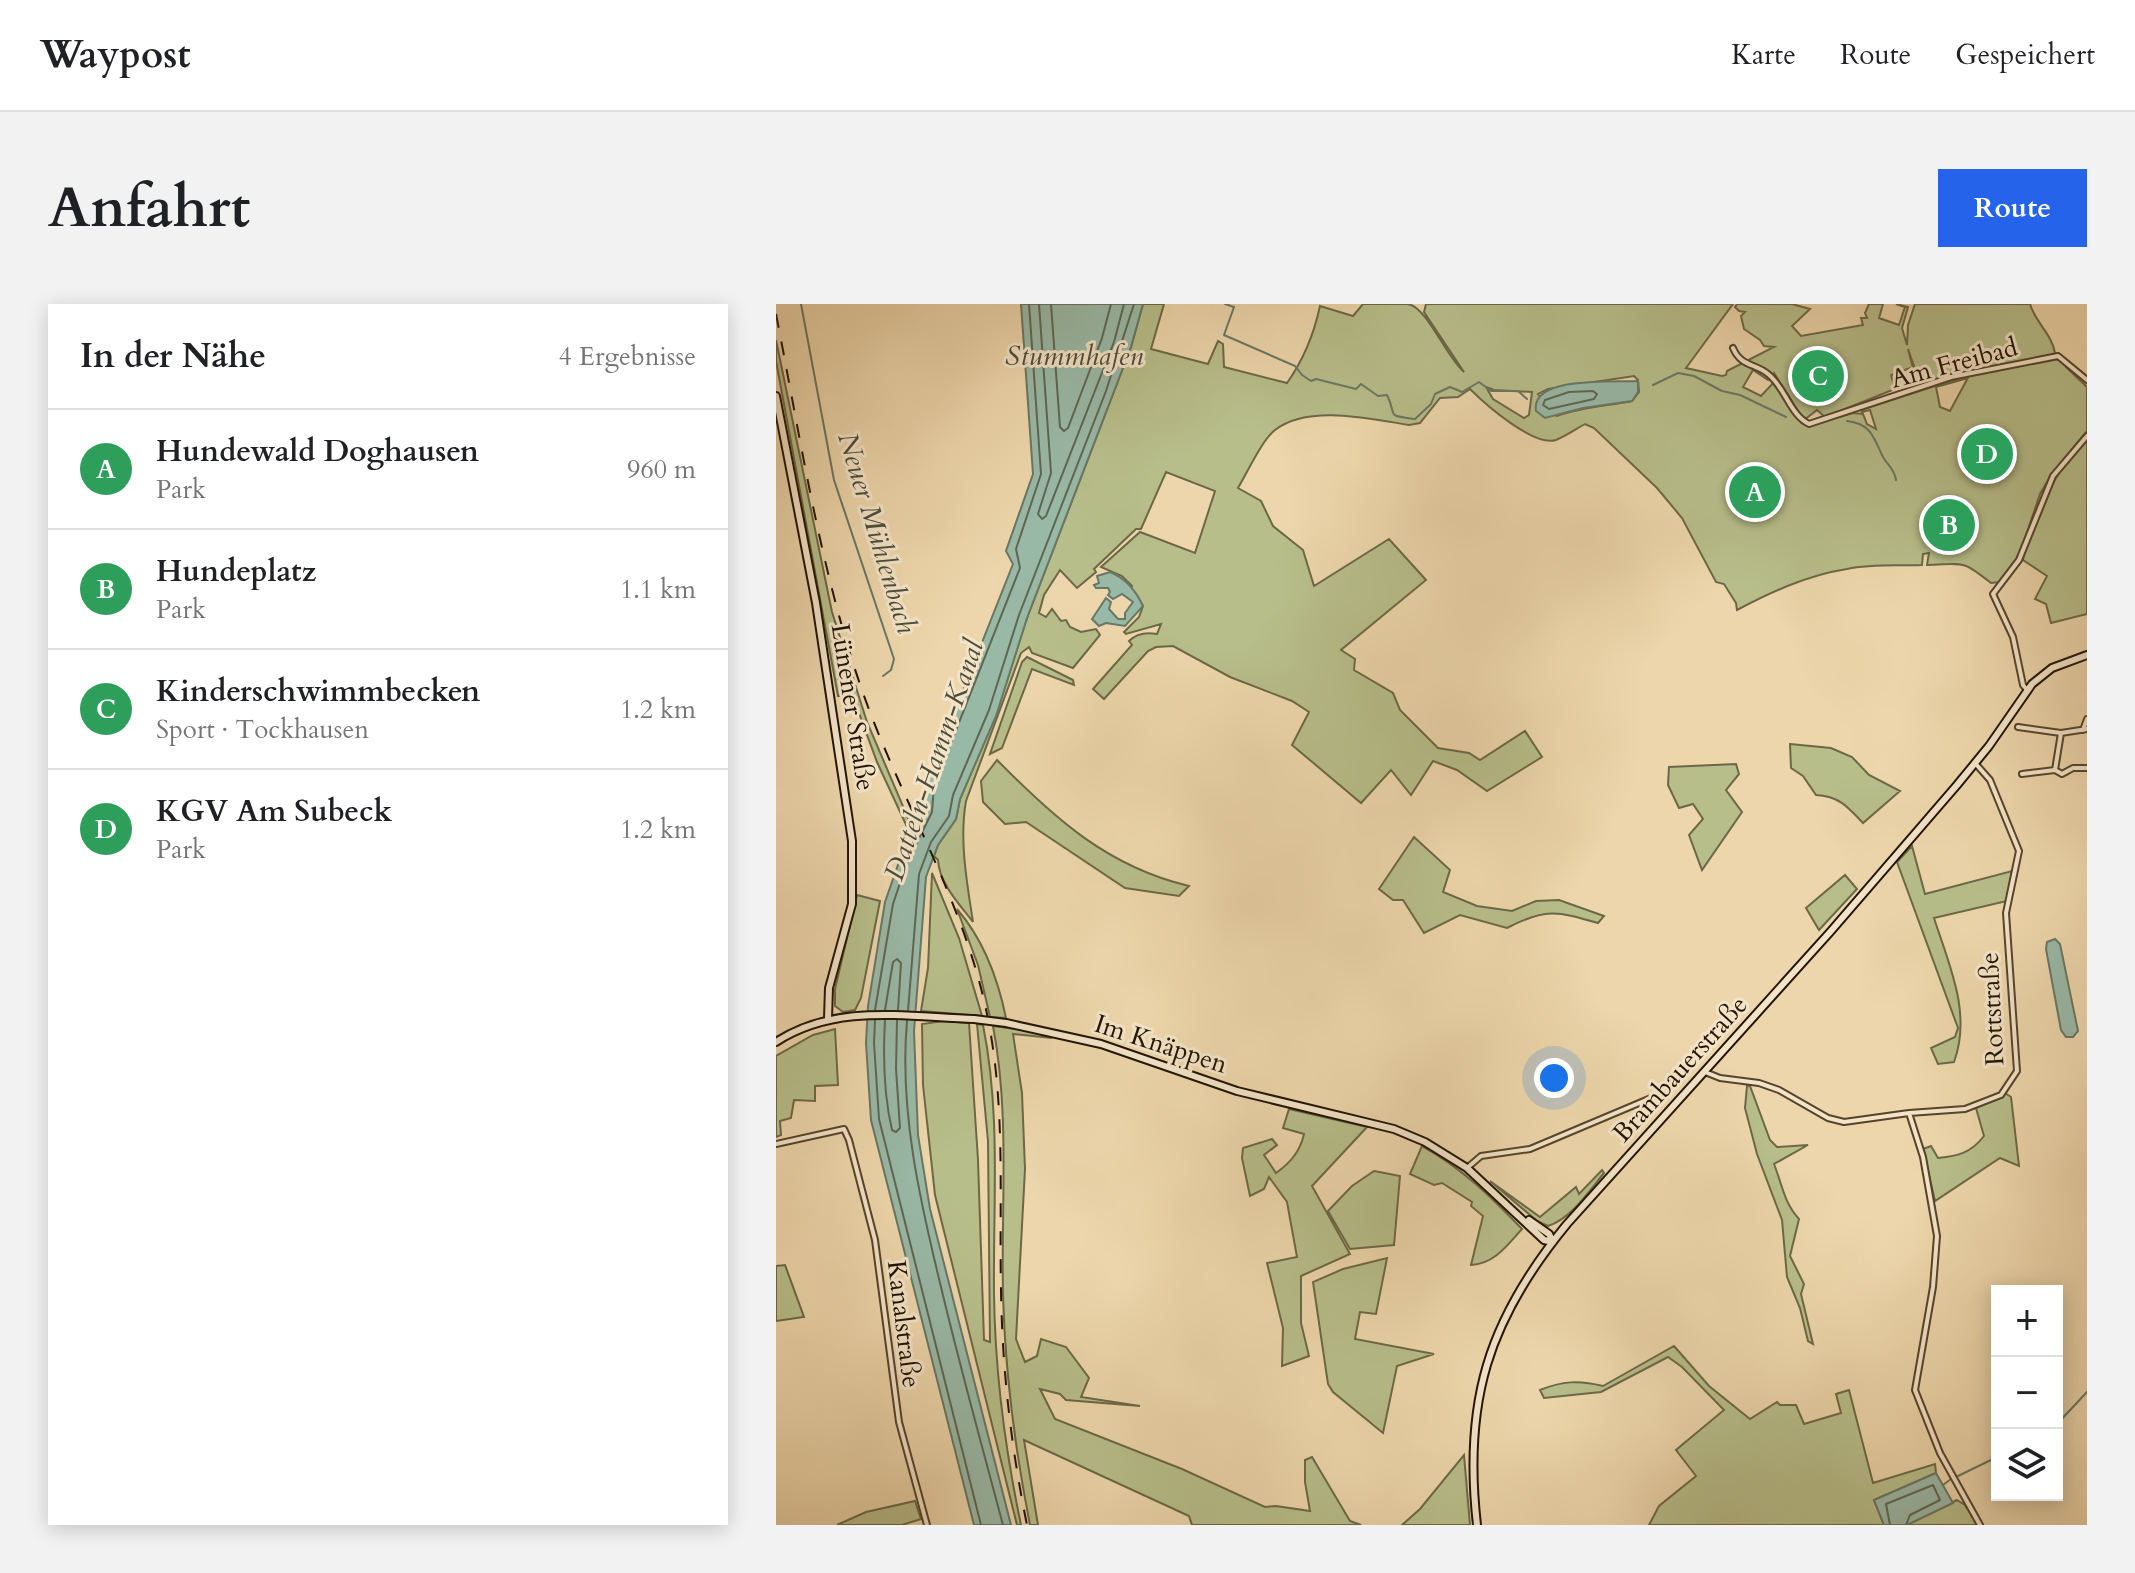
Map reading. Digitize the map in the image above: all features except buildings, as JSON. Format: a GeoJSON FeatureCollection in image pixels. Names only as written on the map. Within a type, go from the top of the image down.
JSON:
{"type":"FeatureCollection","features":[{"type":"Feature","properties":{"kind":"street","name":"Am Freibad"},"geometry":{"type":"LineString","coordinates":[[1733,348],[1743,363],[1772,377],[1803,422],[1809,424],[1951,377],[2058,356],[2087,380]]}},
{"type":"Feature","properties":{"kind":"street","name":"Lünener Straße"},"geometry":{"type":"LineString","coordinates":[[776,398],[816,603],[852,841],[852,904],[829,988],[828,1018]]}},
{"type":"Feature","properties":{"kind":"street"},"geometry":{"type":"LineString","coordinates":[[2026,688],[2013,637],[1993,594],[2019,560],[2053,476],[2087,436]]}},
{"type":"Feature","properties":{"kind":"street","name":"Brambauerstraße"},"geometry":{"type":"LineString","coordinates":[[1477,1525],[1472,1456],[1475,1421],[1487,1361],[1512,1302],[1553,1242],[1831,931],[1975,763],[2026,688],[2052,668],[2087,655]]}},
{"type":"Feature","properties":{"kind":"street"},"geometry":{"type":"LineString","coordinates":[[2018,727],[2061,733],[2085,730],[2087,719]]}},
{"type":"Feature","properties":{"kind":"street"},"geometry":{"type":"LineString","coordinates":[[2055,770],[2061,733]]}},
{"type":"Feature","properties":{"kind":"street","name":"Rottstraße"},"geometry":{"type":"LineString","coordinates":[[1704,1071],[1720,1078],[1759,1083],[1779,1090],[1828,1118],[1844,1122],[1965,1109],[1992,1100],[2008,1088],[2017,1071],[2006,913],[2019,851],[1990,780],[1975,763]]}},
{"type":"Feature","properties":{"kind":"street"},"geometry":{"type":"LineString","coordinates":[[2022,774],[2055,770],[2062,774],[2073,768],[2087,768]]}},
{"type":"Feature","properties":{"kind":"street","name":"Im Knäppen"},"geometry":{"type":"LineString","coordinates":[[776,1042],[828,1018],[860,1016],[974,1019],[1101,1044],[1237,1091],[1394,1129],[1425,1142],[1467,1168],[1544,1240],[1553,1242]]}},
{"type":"Feature","properties":{"kind":"street"},"geometry":{"type":"LineString","coordinates":[[1467,1168],[1489,1152],[1530,1149],[1651,1098],[1661,1097]]}},
{"type":"Feature","properties":{"kind":"street"},"geometry":{"type":"LineString","coordinates":[[1909,1113],[1923,1157],[1937,1236],[1933,1287],[1915,1390],[1940,1453],[1980,1525]]}},
{"type":"Feature","properties":{"kind":"street","name":"Kanalstraße"},"geometry":{"type":"LineString","coordinates":[[776,1144],[844,1129],[875,1240],[899,1422],[927,1525]]}},
{"type":"Feature","properties":{"kind":"street"},"geometry":{"type":"LineString","coordinates":[[1516,1211],[1543,1229],[1553,1242]]}},
{"type":"Feature","properties":{"kind":"street"},"geometry":{"type":"LineString","coordinates":[[1543,1229],[1567,1224]]}},
{"type":"Feature","properties":{"kind":"green space"},"geometry":{"type":"Polygon","coordinates":[[[1143,304],[1164,304],[1151,349],[1208,364],[1218,341],[1223,344],[1224,367],[1287,383],[1308,346],[1320,306],[1353,316],[1363,304],[1408,304],[1422,314],[1464,372],[1424,312],[1426,304],[1733,304],[1686,368],[1722,376],[1774,347],[1764,346],[1744,329],[1741,316],[1745,312],[1735,307],[1737,304],[1792,304],[1810,309],[1792,326],[1801,336],[1863,325],[1861,318],[1867,318],[1865,313],[1869,304],[1883,304],[1879,318],[1899,325],[1905,307],[1896,304],[1908,307],[1902,328],[1907,345],[1908,325],[1915,304],[2030,304],[2053,346],[2055,353],[2052,355],[1961,373],[1921,386],[1908,349],[1917,383],[1910,368],[1891,375],[1895,389],[1825,417],[1817,410],[1804,420],[1774,373],[1768,380],[1753,370],[1743,387],[1761,396],[1774,382],[1801,421],[1808,426],[1853,413],[1863,414],[1867,424],[1876,429],[1870,410],[1861,410],[1966,376],[1965,379],[1936,387],[1940,407],[1950,411],[1970,374],[2058,359],[2067,364],[2066,367],[2087,387],[2087,431],[2051,475],[2040,494],[2017,562],[2000,582],[1991,583],[1967,566],[1927,565],[1929,553],[1923,554],[1922,565],[1865,566],[1818,575],[1737,610],[1724,584],[1716,582],[1682,518],[1657,488],[1594,428],[1585,424],[1556,440],[1536,437],[1511,423],[1470,389],[1458,397],[1440,398],[1420,423],[1409,425],[1322,415],[1289,422],[1275,430],[1265,441],[1238,488],[1261,501],[1273,526],[1303,550],[1314,586],[1389,539],[1426,580],[1341,650],[1355,659],[1354,670],[1393,693],[1400,710],[1438,748],[1469,753],[1480,760],[1525,731],[1542,757],[1487,791],[1457,770],[1433,761],[1411,795],[1391,770],[1361,803],[1292,745],[1309,712],[1292,701],[1230,677],[1173,646],[1148,651],[1104,699],[1093,689],[1132,645],[1129,641],[1142,634],[1157,634],[1161,624],[1126,634],[1124,632],[1139,617],[1143,606],[1132,586],[1122,576],[1101,567],[1140,532],[1195,553],[1215,491],[1166,472],[1141,529],[1136,529],[1077,588],[1060,570],[1044,595],[1039,613],[1046,617],[1052,609],[1070,627],[1081,632],[1096,629],[1100,635],[1073,668],[1032,653],[1029,647],[1021,653],[966,801],[964,846],[973,922],[946,885],[934,856],[956,819],[960,799],[996,715],[1027,618],[1131,347],[1143,304]],[[1634,376],[1548,389],[1538,394],[1557,416],[1632,401],[1639,392],[1638,380],[1634,376]],[[1486,387],[1493,399],[1524,418],[1529,415],[1532,392],[1486,387]]]}},
{"type":"Feature","properties":{"kind":"green space"},"geometry":{"type":"Polygon","coordinates":[[[776,340],[832,612],[867,722],[911,825],[908,829],[877,762],[852,694],[838,696],[776,361],[776,340]]]}},
{"type":"Feature","properties":{"kind":"green space"},"geometry":{"type":"Polygon","coordinates":[[[2087,440],[2087,614],[2051,623],[2046,604],[2035,599],[2047,576],[2023,560],[2024,554],[2053,483],[2064,465],[2087,440]]]}},
{"type":"Feature","properties":{"kind":"green space"},"geometry":{"type":"Polygon","coordinates":[[[1027,657],[1073,680],[1074,685],[1032,669],[1002,748],[990,754],[1022,662],[1027,657]]]}},
{"type":"Feature","properties":{"kind":"green space"},"geometry":{"type":"Polygon","coordinates":[[[1790,744],[1831,748],[1852,757],[1869,775],[1900,791],[1863,823],[1837,800],[1816,795],[1803,776],[1791,768],[1790,744]]]}},
{"type":"Feature","properties":{"kind":"green space"},"geometry":{"type":"Polygon","coordinates":[[[997,760],[1084,838],[1133,866],[1189,886],[1179,896],[1125,888],[1026,822],[1005,824],[983,802],[981,781],[997,760]]]}},
{"type":"Feature","properties":{"kind":"green space"},"geometry":{"type":"Polygon","coordinates":[[[1736,764],[1739,774],[1726,790],[1742,812],[1702,870],[1689,835],[1703,819],[1693,804],[1679,808],[1668,785],[1669,767],[1736,764]]]}},
{"type":"Feature","properties":{"kind":"green space"},"geometry":{"type":"Polygon","coordinates":[[[1414,837],[1450,870],[1443,892],[1477,906],[1512,911],[1536,901],[1559,900],[1604,916],[1598,923],[1561,914],[1542,914],[1507,928],[1460,915],[1424,933],[1403,900],[1393,900],[1379,889],[1414,837]]]}},
{"type":"Feature","properties":{"kind":"green space"},"geometry":{"type":"Polygon","coordinates":[[[1912,846],[1925,894],[2012,871],[2007,901],[1934,918],[1952,971],[1960,1007],[1959,1044],[1954,1062],[1938,1064],[1931,1048],[1955,1037],[1958,1028],[1897,862],[1912,846]]]}},
{"type":"Feature","properties":{"kind":"green space"},"geometry":{"type":"Polygon","coordinates":[[[932,873],[959,938],[982,1016],[921,1011],[928,968],[932,873]]]}},
{"type":"Feature","properties":{"kind":"green space"},"geometry":{"type":"Polygon","coordinates":[[[1845,875],[1857,889],[1819,930],[1806,908],[1845,875]]]}},
{"type":"Feature","properties":{"kind":"green space"},"geometry":{"type":"Polygon","coordinates":[[[857,895],[880,901],[861,998],[855,1010],[843,1012],[835,1006],[835,989],[857,895]]]}},
{"type":"Feature","properties":{"kind":"green space"},"geometry":{"type":"Polygon","coordinates":[[[957,909],[988,960],[1006,1018],[990,1017],[978,965],[957,909]]]}},
{"type":"Feature","properties":{"kind":"green space"},"geometry":{"type":"Polygon","coordinates":[[[944,1021],[969,1023],[978,1160],[984,1340],[990,1342],[988,1141],[977,1024],[983,1025],[989,1058],[995,1159],[996,1352],[1010,1468],[1021,1525],[1017,1525],[935,1195],[923,1085],[922,1024],[944,1021]]]}},
{"type":"Feature","properties":{"kind":"green space"},"geometry":{"type":"Polygon","coordinates":[[[993,1026],[1031,1031],[1052,1038],[1013,1034],[1022,1093],[1025,1169],[1016,1339],[1025,1362],[1037,1356],[1041,1339],[1066,1347],[1089,1378],[1081,1397],[1140,1406],[1066,1400],[1060,1394],[1040,1389],[1055,1419],[1182,1469],[1265,1507],[1310,1511],[1305,1460],[1312,1457],[1350,1521],[1361,1525],[1192,1525],[1189,1516],[1024,1440],[1038,1525],[1030,1525],[1008,1381],[1003,1294],[1003,1126],[993,1026]]]}},
{"type":"Feature","properties":{"kind":"green space"},"geometry":{"type":"Polygon","coordinates":[[[835,1029],[838,1085],[815,1086],[815,1101],[794,1100],[791,1118],[780,1121],[781,1135],[776,1137],[776,1056],[813,1035],[835,1029]]]}},
{"type":"Feature","properties":{"kind":"green space"},"geometry":{"type":"Polygon","coordinates":[[[1747,1086],[1750,1086],[1770,1140],[1777,1147],[1808,1145],[1774,1164],[1787,1200],[1799,1219],[1790,1256],[1804,1284],[1801,1294],[1813,1344],[1808,1341],[1800,1308],[1787,1277],[1782,1220],[1757,1154],[1745,1108],[1747,1086]]]}},
{"type":"Feature","properties":{"kind":"green space"},"geometry":{"type":"Polygon","coordinates":[[[2005,1093],[2011,1097],[2019,1166],[2000,1158],[1935,1201],[1923,1149],[1931,1146],[1938,1158],[1969,1150],[1984,1136],[1976,1108],[2005,1093]]]}},
{"type":"Feature","properties":{"kind":"green space"},"geometry":{"type":"Polygon","coordinates":[[[1289,1109],[1367,1127],[1312,1186],[1350,1254],[1301,1276],[1301,1323],[1309,1356],[1282,1366],[1283,1328],[1267,1263],[1297,1257],[1287,1202],[1269,1177],[1264,1189],[1250,1196],[1242,1158],[1243,1148],[1272,1139],[1277,1145],[1264,1155],[1276,1173],[1290,1161],[1304,1134],[1283,1128],[1289,1109]]]}},
{"type":"Feature","properties":{"kind":"green space"},"geometry":{"type":"Polygon","coordinates":[[[1422,1146],[1463,1173],[1522,1229],[1494,1257],[1471,1265],[1483,1216],[1471,1206],[1472,1202],[1442,1183],[1434,1185],[1410,1174],[1422,1146]]]}},
{"type":"Feature","properties":{"kind":"green space"},"geometry":{"type":"Polygon","coordinates":[[[1602,1170],[1604,1173],[1579,1204],[1548,1226],[1537,1221],[1490,1181],[1540,1217],[1576,1187],[1579,1194],[1602,1170]]]}},
{"type":"Feature","properties":{"kind":"green space"},"geometry":{"type":"Polygon","coordinates":[[[1374,1171],[1400,1176],[1394,1245],[1350,1249],[1328,1211],[1352,1186],[1374,1171]]]}},
{"type":"Feature","properties":{"kind":"green space"},"geometry":{"type":"Polygon","coordinates":[[[1387,1258],[1376,1314],[1360,1312],[1355,1339],[1434,1354],[1397,1366],[1383,1433],[1333,1392],[1328,1384],[1313,1282],[1343,1269],[1387,1258]]]}},
{"type":"Feature","properties":{"kind":"green space"},"geometry":{"type":"Polygon","coordinates":[[[785,1265],[804,1317],[776,1321],[776,1266],[785,1265]]]}},
{"type":"Feature","properties":{"kind":"green space"},"geometry":{"type":"Polygon","coordinates":[[[1674,1346],[1709,1386],[1750,1419],[1777,1402],[1780,1405],[1796,1405],[1804,1424],[1841,1413],[1836,1394],[1849,1390],[1873,1483],[1935,1464],[1936,1473],[1874,1500],[1884,1525],[1649,1525],[1659,1506],[1696,1476],[1676,1450],[1724,1410],[1668,1357],[1601,1392],[1544,1398],[1540,1390],[1571,1382],[1603,1386],[1674,1346]]]}},
{"type":"Feature","properties":{"kind":"green space"},"geometry":{"type":"Polygon","coordinates":[[[1464,1455],[1470,1525],[1402,1525],[1420,1509],[1464,1455]]]}},
{"type":"Feature","properties":{"kind":"green space"},"geometry":{"type":"Polygon","coordinates":[[[1957,1500],[1965,1505],[1978,1525],[1907,1525],[1957,1500]]]}},
{"type":"Feature","properties":{"kind":"green space"},"geometry":{"type":"Polygon","coordinates":[[[915,1501],[921,1519],[902,1525],[837,1525],[866,1512],[915,1501]]]}},
{"type":"Feature","properties":{"kind":"water","name":"Stummhafen"},"geometry":{"type":"Polygon","coordinates":[[[1021,304],[1143,304],[1131,347],[1027,618],[996,716],[960,799],[956,819],[938,845],[926,877],[914,1031],[918,1135],[930,1209],[1011,1525],[974,1525],[871,1120],[866,1043],[868,1006],[885,902],[899,862],[924,809],[926,784],[1013,564],[1006,551],[1033,474],[1021,304]]]}},
{"type":"Feature","properties":{"kind":"water"},"geometry":{"type":"Polygon","coordinates":[[[1638,381],[1638,392],[1632,401],[1583,408],[1545,418],[1536,411],[1538,400],[1559,386],[1638,381]]]}},
{"type":"Feature","properties":{"kind":"water"},"geometry":{"type":"Polygon","coordinates":[[[1110,572],[1130,586],[1143,606],[1125,626],[1106,623],[1099,626],[1092,619],[1106,598],[1111,602],[1109,609],[1118,619],[1125,619],[1125,613],[1133,602],[1122,594],[1113,599],[1108,595],[1108,588],[1096,588],[1094,585],[1099,583],[1097,576],[1110,572]]]}},
{"type":"Feature","properties":{"kind":"water"},"geometry":{"type":"Polygon","coordinates":[[[2055,939],[2060,944],[2078,1031],[2073,1037],[2066,1037],[2061,1030],[2046,949],[2047,942],[2055,939]]]}},
{"type":"Feature","properties":{"kind":"water"},"geometry":{"type":"Polygon","coordinates":[[[1936,1473],[1953,1503],[1907,1525],[1884,1525],[1874,1500],[1936,1473]]]}},
{"type":"Feature","properties":{"kind":"waterway","name":"Neuer Mühlenbach"},"geometry":{"type":"LineString","coordinates":[[801,304],[834,480],[894,659],[891,670],[883,676]]}},
{"type":"Feature","properties":{"kind":"waterway"},"geometry":{"type":"LineString","coordinates":[[1225,304],[1234,307],[1224,335],[1295,366],[1311,381],[1316,379],[1356,389],[1361,384],[1378,396],[1387,395],[1394,414],[1399,417],[1415,419],[1431,404],[1435,394],[1450,387],[1462,392],[1479,382],[1491,391],[1518,391],[1527,399]]}},
{"type":"Feature","properties":{"kind":"waterway"},"geometry":{"type":"LineString","coordinates":[[1653,385],[1678,373],[1694,376],[1786,417]]}},
{"type":"Feature","properties":{"kind":"waterway"},"geometry":{"type":"LineString","coordinates":[[1847,421],[1867,428],[1896,480]]}},
{"type":"Feature","properties":{"kind":"waterway"},"geometry":{"type":"LineString","coordinates":[[2063,1418],[2087,1392]]}},
{"type":"Feature","properties":{"kind":"waterway"},"geometry":{"type":"LineString","coordinates":[[1956,1477],[1991,1460]]}},
{"type":"Feature","properties":{"kind":"waterway"},"geometry":{"type":"LineString","coordinates":[[1943,1485],[1951,1479]]}},
{"type":"Feature","properties":{"kind":"railway"},"geometry":{"type":"LineString","coordinates":[[776,314],[823,553],[848,647],[878,733],[948,891],[977,972],[987,1014],[999,1116],[1005,1378],[1027,1525]]}},
{"type":"Feature","properties":{"kind":"place","name":"Kinderschwimmbecken"},"geometry":{"type":"Point","coordinates":[1818,376]}},
{"type":"Feature","properties":{"kind":"place","name":"KGV Am Subeck"},"geometry":{"type":"Point","coordinates":[1987,454]}},
{"type":"Feature","properties":{"kind":"place","name":"Hundewald Doghausen"},"geometry":{"type":"Point","coordinates":[1755,492]}},
{"type":"Feature","properties":{"kind":"place","name":"Hundeplatz"},"geometry":{"type":"Point","coordinates":[1949,525]}},
{"type":"Feature","properties":{"kind":"water label","name":"Datteln-Hamm-Kanal"},"geometry":{"type":"Point","coordinates":[934,760]}}]}
